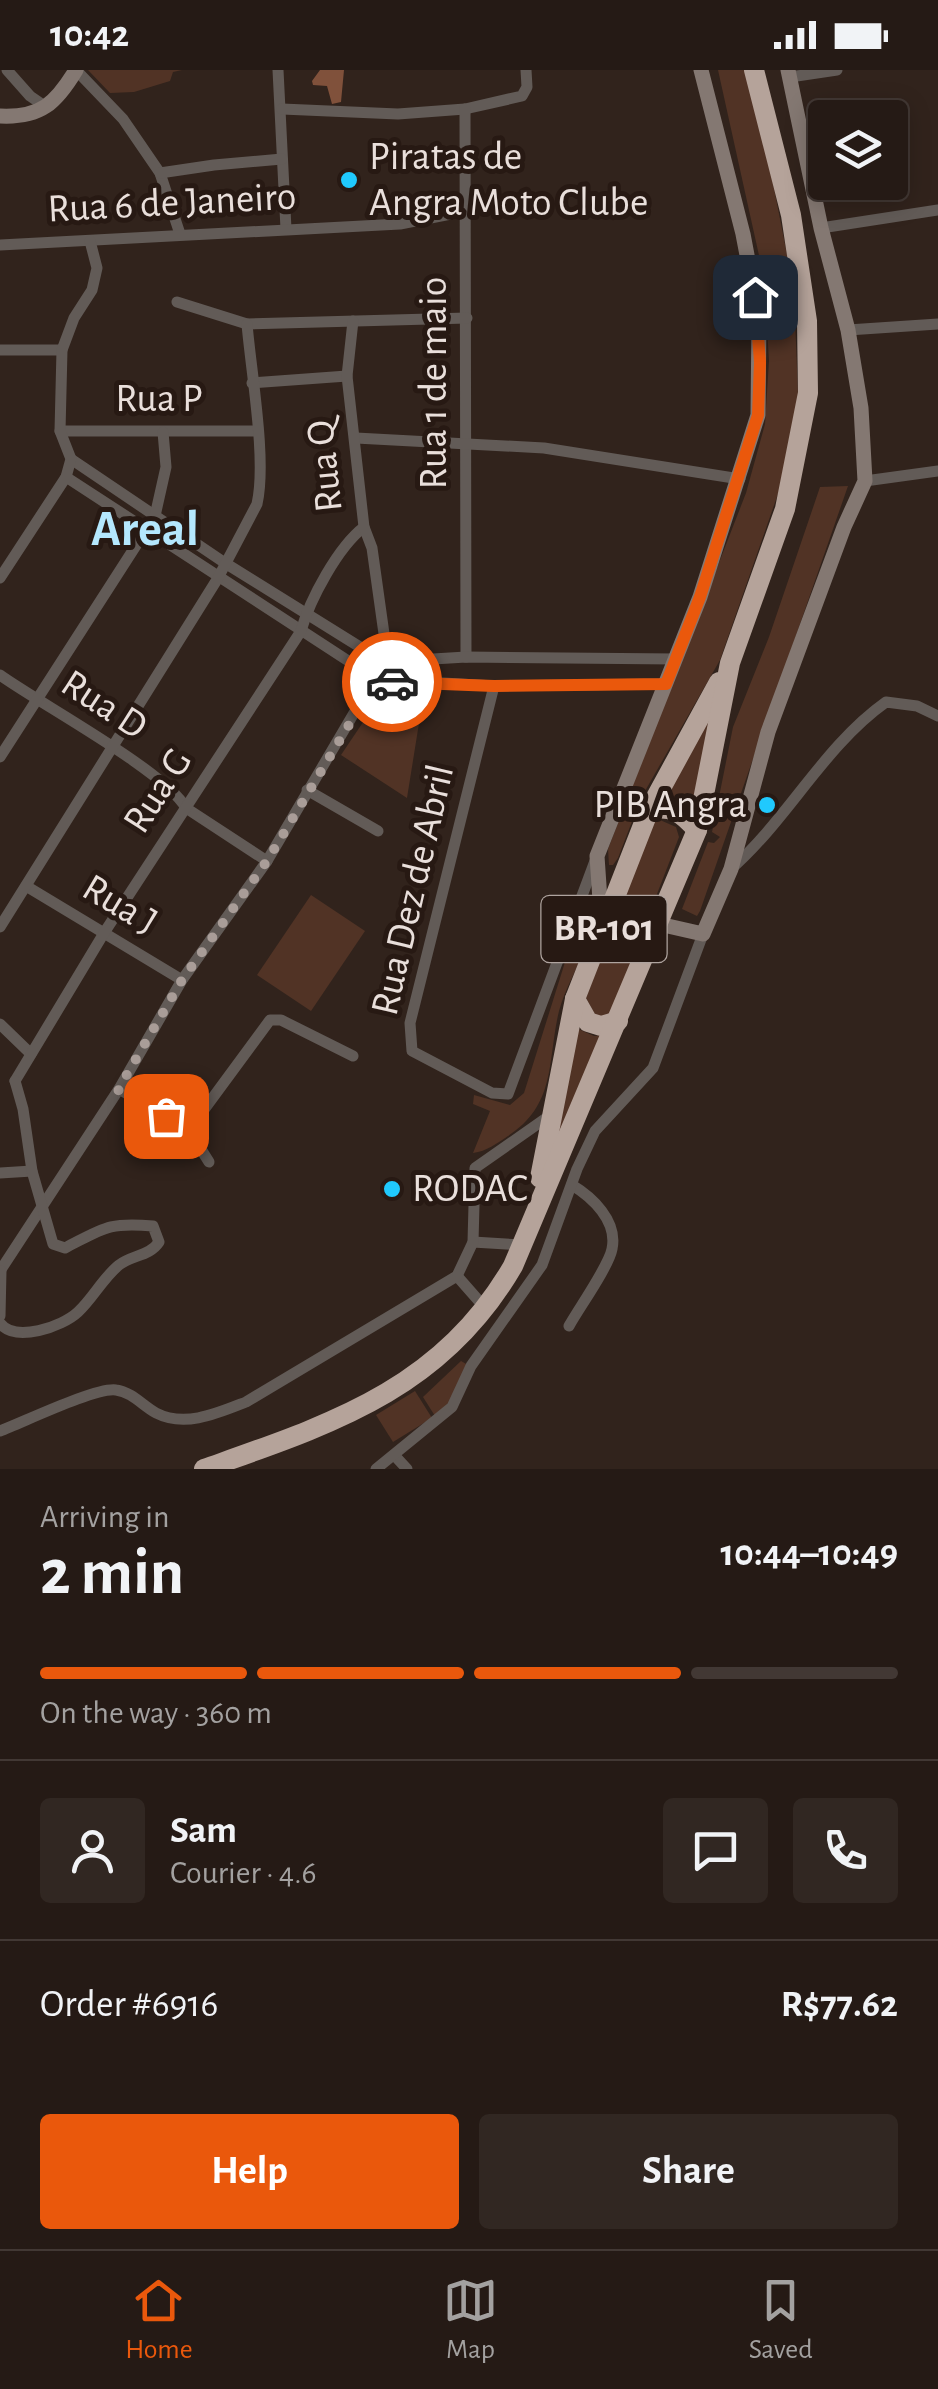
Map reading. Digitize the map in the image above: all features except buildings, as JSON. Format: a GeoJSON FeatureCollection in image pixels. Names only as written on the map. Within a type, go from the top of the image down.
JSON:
{"type":"FeatureCollection","features":[{"type":"Feature","properties":{"kind":"highway","name":"BR-101"},"geometry":{"type":"LineString","coordinates":[[204,1469],[367,1406],[415,1377],[453,1345],[486,1309],[513,1266],[697,830],[730,663],[785,510],[808,393],[807,320],[791,215],[754,70]]}},
{"type":"Feature","properties":{"kind":"highway","name":"BR-101"},"geometry":{"type":"LineString","coordinates":[[533,1214],[575,999],[649,810],[730,663]]}},
{"type":"Feature","properties":{"kind":"highway"},"geometry":{"type":"LineString","coordinates":[[649,810],[665,806],[683,814],[697,830]]}},
{"type":"Feature","properties":{"kind":"highway"},"geometry":{"type":"LineString","coordinates":[[575,999],[588,1022],[602,1026],[618,1021]]}},
{"type":"Feature","properties":{"kind":"main road"},"geometry":{"type":"LineString","coordinates":[[0,116],[32,113],[56,101],[76,70]]}},
{"type":"Feature","properties":{"kind":"main road"},"geometry":{"type":"LineString","coordinates":[[602,932],[597,856],[676,658],[740,479],[758,415],[759,318],[743,234],[701,70]]}},
{"type":"Feature","properties":{"kind":"main road"},"geometry":{"type":"LineString","coordinates":[[659,924],[703,934],[731,869],[768,732],[844,526],[865,482],[861,408],[848,330],[821,228],[789,73]]}},
{"type":"Feature","properties":{"kind":"street"},"geometry":{"type":"LineString","coordinates":[[8,70],[30,96],[46,107]]}},
{"type":"Feature","properties":{"kind":"street"},"geometry":{"type":"LineString","coordinates":[[76,70],[123,119],[160,174],[180,234]]}},
{"type":"Feature","properties":{"kind":"street"},"geometry":{"type":"LineString","coordinates":[[278,70],[286,229]]}},
{"type":"Feature","properties":{"kind":"street"},"geometry":{"type":"LineString","coordinates":[[282,109],[398,114],[466,109],[522,96],[527,87],[526,70]]}},
{"type":"Feature","properties":{"kind":"street"},"geometry":{"type":"LineString","coordinates":[[789,73],[838,70]]}},
{"type":"Feature","properties":{"kind":"street","name":"Rua 1 de maio"},"geometry":{"type":"LineString","coordinates":[[466,109],[466,658]]}},
{"type":"Feature","properties":{"kind":"street"},"geometry":{"type":"LineString","coordinates":[[160,174],[214,164],[282,159]]}},
{"type":"Feature","properties":{"kind":"street"},"geometry":{"type":"LineString","coordinates":[[821,228],[938,210]]}},
{"type":"Feature","properties":{"kind":"street","name":"Rua 6 de Janeiro"},"geometry":{"type":"LineString","coordinates":[[0,245],[400,224],[466,211]]}},
{"type":"Feature","properties":{"kind":"street","name":"Rua P"},"geometry":{"type":"LineString","coordinates":[[0,350],[62,350],[74,318],[92,290],[97,268],[90,241]]}},
{"type":"Feature","properties":{"kind":"street"},"geometry":{"type":"LineString","coordinates":[[177,302],[247,324],[467,318]]}},
{"type":"Feature","properties":{"kind":"street","name":"Rua Q"},"geometry":{"type":"LineString","coordinates":[[353,321],[347,376],[364,526],[372,548],[386,648],[384,662]]}},
{"type":"Feature","properties":{"kind":"street","name":"Rua P"},"geometry":{"type":"LineString","coordinates":[[0,927],[218,578],[257,504],[260,492],[247,324]]}},
{"type":"Feature","properties":{"kind":"street"},"geometry":{"type":"LineString","coordinates":[[848,330],[938,324]]}},
{"type":"Feature","properties":{"kind":"street"},"geometry":{"type":"LineString","coordinates":[[62,350],[60,431],[71,460],[225,564],[384,662],[676,658]]}},
{"type":"Feature","properties":{"kind":"street","name":"Rua P"},"geometry":{"type":"LineString","coordinates":[[252,383],[347,376]]}},
{"type":"Feature","properties":{"kind":"street","name":"Rua P"},"geometry":{"type":"LineString","coordinates":[[60,431],[256,431]]}},
{"type":"Feature","properties":{"kind":"street"},"geometry":{"type":"LineString","coordinates":[[0,758],[155,516],[166,467],[163,432]]}},
{"type":"Feature","properties":{"kind":"street"},"geometry":{"type":"LineString","coordinates":[[356,438],[544,448],[740,479]]}},
{"type":"Feature","properties":{"kind":"street"},"geometry":{"type":"LineString","coordinates":[[0,578],[66,476],[71,460]]}},
{"type":"Feature","properties":{"kind":"street"},"geometry":{"type":"LineString","coordinates":[[865,482],[938,470]]}},
{"type":"Feature","properties":{"kind":"street"},"geometry":{"type":"LineString","coordinates":[[66,476],[376,680],[494,686],[666,684]]}},
{"type":"Feature","properties":{"kind":"street","name":"Rua G"},"geometry":{"type":"LineString","coordinates":[[14,1082],[104,933],[300,631],[348,538],[364,526]]}},
{"type":"Feature","properties":{"kind":"street"},"geometry":{"type":"LineString","coordinates":[[424,660],[424,684]]}},
{"type":"Feature","properties":{"kind":"street"},"geometry":{"type":"LineString","coordinates":[[0,1082],[14,1082],[32,1172],[44,1206],[53,1244],[65,1248],[111,1225],[153,1226],[159,1242],[155,1249],[121,1263],[67,1320],[20,1334],[11,1333],[0,1319],[0,1271],[44,1206],[118,1090],[182,980],[267,861],[384,662]]}},
{"type":"Feature","properties":{"kind":"street","name":"Rua D"},"geometry":{"type":"LineString","coordinates":[[0,674],[114,749],[179,796],[186,808],[267,861]]}},
{"type":"Feature","properties":{"kind":"street","name":"Rua Dez de Abril"},"geometry":{"type":"LineString","coordinates":[[494,686],[410,1023],[412,1051],[492,1093],[508,1094],[597,856]]}},
{"type":"Feature","properties":{"kind":"street"},"geometry":{"type":"LineString","coordinates":[[731,869],[752,850],[861,720],[886,702],[916,706],[938,716]]}},
{"type":"Feature","properties":{"kind":"street"},"geometry":{"type":"LineString","coordinates":[[307,790],[378,831]]}},
{"type":"Feature","properties":{"kind":"street","name":"Rua J"},"geometry":{"type":"LineString","coordinates":[[26,886],[182,980]]}},
{"type":"Feature","properties":{"kind":"street"},"geometry":{"type":"LineString","coordinates":[[376,1469],[452,1407],[471,1366],[542,1266],[594,1132],[653,1068],[703,934]]}},
{"type":"Feature","properties":{"kind":"street"},"geometry":{"type":"LineString","coordinates":[[189,1130],[270,1020],[280,1020],[353,1056]]}},
{"type":"Feature","properties":{"kind":"street"},"geometry":{"type":"LineString","coordinates":[[0,1024],[31,1054]]}},
{"type":"Feature","properties":{"kind":"street"},"geometry":{"type":"LineString","coordinates":[[118,1090],[189,1130],[210,1162]]}},
{"type":"Feature","properties":{"kind":"street"},"geometry":{"type":"LineString","coordinates":[[0,1431],[109,1390],[128,1394],[169,1418],[210,1416],[246,1402],[457,1276],[473,1242],[474,1168],[552,1114]]}},
{"type":"Feature","properties":{"kind":"street"},"geometry":{"type":"LineString","coordinates":[[0,1173],[32,1172]]}},
{"type":"Feature","properties":{"kind":"street"},"geometry":{"type":"LineString","coordinates":[[569,1326],[612,1249],[611,1233],[597,1200],[572,1185]]}},
{"type":"Feature","properties":{"kind":"street"},"geometry":{"type":"LineString","coordinates":[[473,1242],[522,1245]]}},
{"type":"Feature","properties":{"kind":"street"},"geometry":{"type":"LineString","coordinates":[[457,1276],[486,1309]]}},
{"type":"Feature","properties":{"kind":"street"},"geometry":{"type":"LineString","coordinates":[[394,1456],[408,1469]]}},
{"type":"Feature","properties":{"kind":"shaded area"},"geometry":{"type":"Polygon","coordinates":[[[88,70],[182,70],[173,72],[170,81],[134,92],[110,93],[88,70]]]}},
{"type":"Feature","properties":{"kind":"shaded area"},"geometry":{"type":"Polygon","coordinates":[[[320,70],[344,70],[341,102],[332,104],[327,86],[313,85],[320,70]]]}},
{"type":"Feature","properties":{"kind":"shaded area"},"geometry":{"type":"Polygon","coordinates":[[[718,70],[746,70],[769,163],[794,290],[798,395],[779,491],[720,660],[641,798],[618,858],[609,865],[608,849],[746,493],[765,424],[769,361],[764,278],[718,70]]]}},
{"type":"Feature","properties":{"kind":"shaded area"},"geometry":{"type":"Polygon","coordinates":[[[848,486],[697,916],[682,909],[708,842],[714,843],[720,837],[712,832],[733,727],[769,637],[820,487],[848,486]]]}},
{"type":"Feature","properties":{"kind":"shaded area"},"geometry":{"type":"Polygon","coordinates":[[[386,688],[424,692],[407,798],[341,755],[386,688]]]}},
{"type":"Feature","properties":{"kind":"shaded area"},"geometry":{"type":"Polygon","coordinates":[[[716,705],[691,808],[662,795],[716,705]]]}},
{"type":"Feature","properties":{"kind":"shaded area"},"geometry":{"type":"Polygon","coordinates":[[[660,820],[676,827],[679,837],[611,1013],[597,1018],[586,998],[652,822],[660,820]]]}},
{"type":"Feature","properties":{"kind":"shaded area"},"geometry":{"type":"Polygon","coordinates":[[[311,895],[365,931],[311,1011],[257,975],[311,895]]]}},
{"type":"Feature","properties":{"kind":"shaded area"},"geometry":{"type":"Polygon","coordinates":[[[583,937],[586,946],[559,1011],[543,1096],[524,1123],[491,1147],[473,1153],[490,1111],[473,1104],[474,1095],[510,1105],[524,1093],[571,943],[583,937]]]}},
{"type":"Feature","properties":{"kind":"shaded area"},"geometry":{"type":"Polygon","coordinates":[[[576,1028],[594,1036],[606,1035],[554,1145],[576,1028]]]}},
{"type":"Feature","properties":{"kind":"shaded area"},"geometry":{"type":"Polygon","coordinates":[[[461,1361],[468,1365],[459,1393],[435,1416],[423,1397],[461,1361]]]}},
{"type":"Feature","properties":{"kind":"shaded area"},"geometry":{"type":"Polygon","coordinates":[[[415,1391],[432,1418],[393,1442],[376,1415],[415,1391]]]}},
{"type":"Feature","properties":{"kind":"way so far"},"geometry":{"type":"LineString","coordinates":[[166,1116],[118,1090],[182,980],[267,861],[376,680],[392,682]]}},
{"type":"Feature","properties":{"kind":"place","name":"Piratas de Angra Moto Clube"},"geometry":{"type":"Point","coordinates":[349,180]}},
{"type":"Feature","properties":{"kind":"place","name":"PIB Angra"},"geometry":{"type":"Point","coordinates":[767,805]}},
{"type":"Feature","properties":{"kind":"place","name":"RODAC"},"geometry":{"type":"Point","coordinates":[392,1189]}},
{"type":"Feature","properties":{"kind":"district","name":"Areal"},"geometry":{"type":"Point","coordinates":[145,530]}},
{"type":"Feature","properties":{"kind":"route"},"geometry":{"type":"LineString","coordinates":[[392,682],[494,686],[666,684],[700,597],[758,415],[759,318],[755,297]]}}]}
